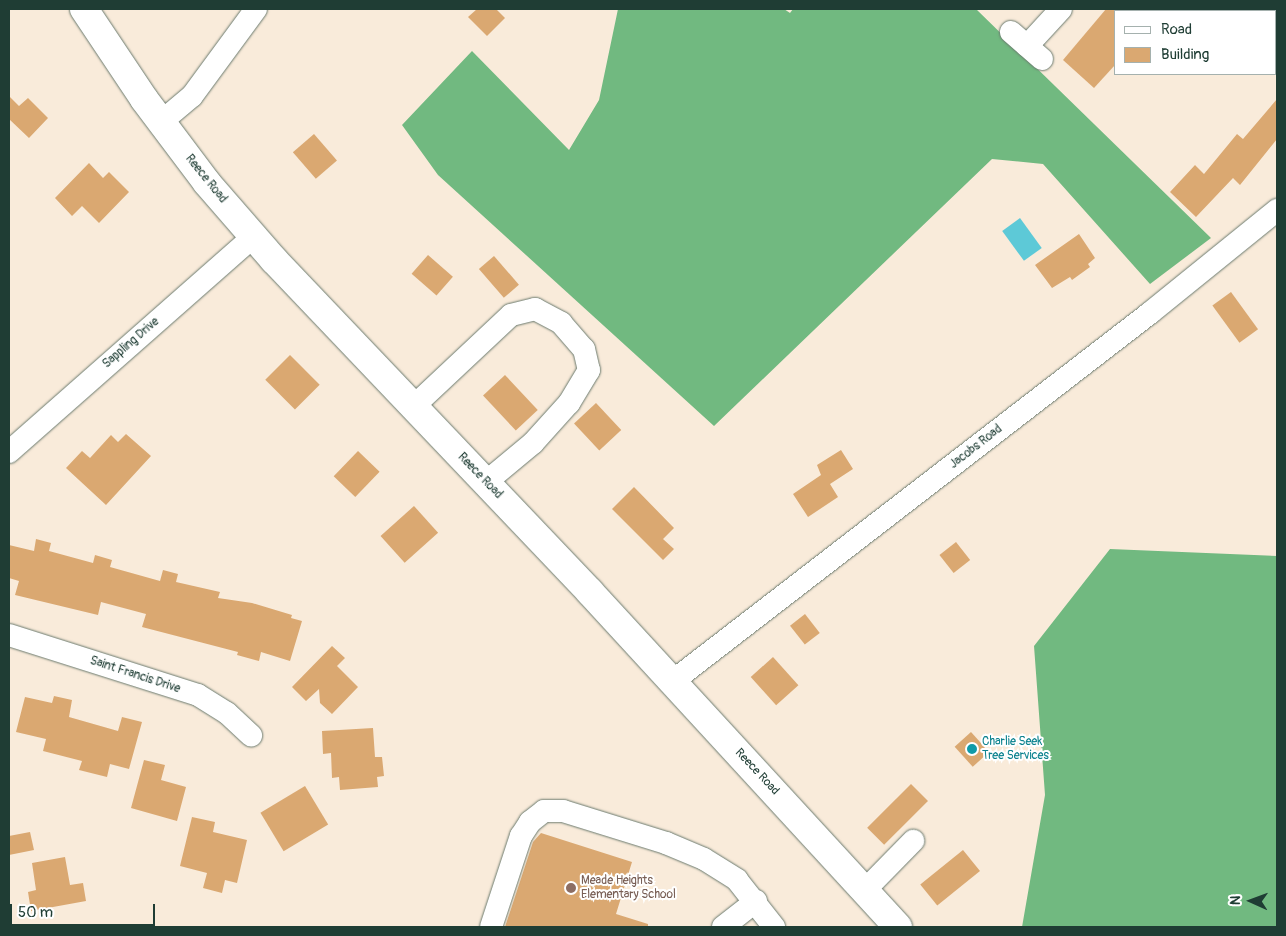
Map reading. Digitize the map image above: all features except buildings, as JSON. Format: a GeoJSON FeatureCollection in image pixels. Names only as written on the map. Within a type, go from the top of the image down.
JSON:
{"type":"FeatureCollection","features":[{"type":"Feature","properties":{"kind":"main road","name":"Reece Road"},"geometry":{"type":"LineString","coordinates":[[84,9],[161,122],[207,183],[254,236],[672,681],[898,927]]}},
{"type":"Feature","properties":{"kind":"street"},"geometry":{"type":"LineString","coordinates":[[161,122],[192,96],[256,9]]}},
{"type":"Feature","properties":{"kind":"street"},"geometry":{"type":"LineString","coordinates":[[1027,45],[1061,9]]}},
{"type":"Feature","properties":{"kind":"street","name":"Jacobs Road"},"geometry":{"type":"LineString","coordinates":[[672,681],[1150,313],[1277,210]]}},
{"type":"Feature","properties":{"kind":"street","name":"Sappling Drive"},"geometry":{"type":"LineString","coordinates":[[9,452],[254,236]]}},
{"type":"Feature","properties":{"kind":"street"},"geometry":{"type":"LineString","coordinates":[[414,406],[511,315],[535,309],[561,323],[584,349],[590,370],[569,403],[539,436],[486,482]]}},
{"type":"Feature","properties":{"kind":"street","name":"Saint Francis Drive"},"geometry":{"type":"LineString","coordinates":[[9,635],[198,695],[227,713],[251,735]]}},
{"type":"Feature","properties":{"kind":"street"},"geometry":{"type":"LineString","coordinates":[[491,927],[521,836],[530,822],[544,811],[563,811],[666,843],[704,859],[737,880],[756,901],[774,927]]}},
{"type":"Feature","properties":{"kind":"street"},"geometry":{"type":"LineString","coordinates":[[865,890],[913,841]]}},
{"type":"Feature","properties":{"kind":"street"},"geometry":{"type":"LineString","coordinates":[[723,927],[756,901]]}},
{"type":"Feature","properties":{"kind":"green space"},"geometry":{"type":"Polygon","coordinates":[[[618,9],[784,9],[790,13],[793,9],[976,9],[1211,238],[1150,284],[1043,164],[992,159],[714,426],[438,175],[402,125],[472,51],[569,150],[599,100],[618,9]]]}},
{"type":"Feature","properties":{"kind":"green space"},"geometry":{"type":"Polygon","coordinates":[[[1110,549],[1277,556],[1277,927],[1022,927],[1045,795],[1034,646],[1110,549]]]}},
{"type":"Feature","properties":{"kind":"water"},"geometry":{"type":"Polygon","coordinates":[[[1020,218],[1042,248],[1024,261],[1002,231],[1020,218]]]}},
{"type":"Feature","properties":{"kind":"place","name":"Charlie Seek Tree Services"},"geometry":{"type":"Point","coordinates":[972,749]}},
{"type":"Feature","properties":{"kind":"place","name":"Meade Heights Elementary School"},"geometry":{"type":"Point","coordinates":[571,888]}}]}
